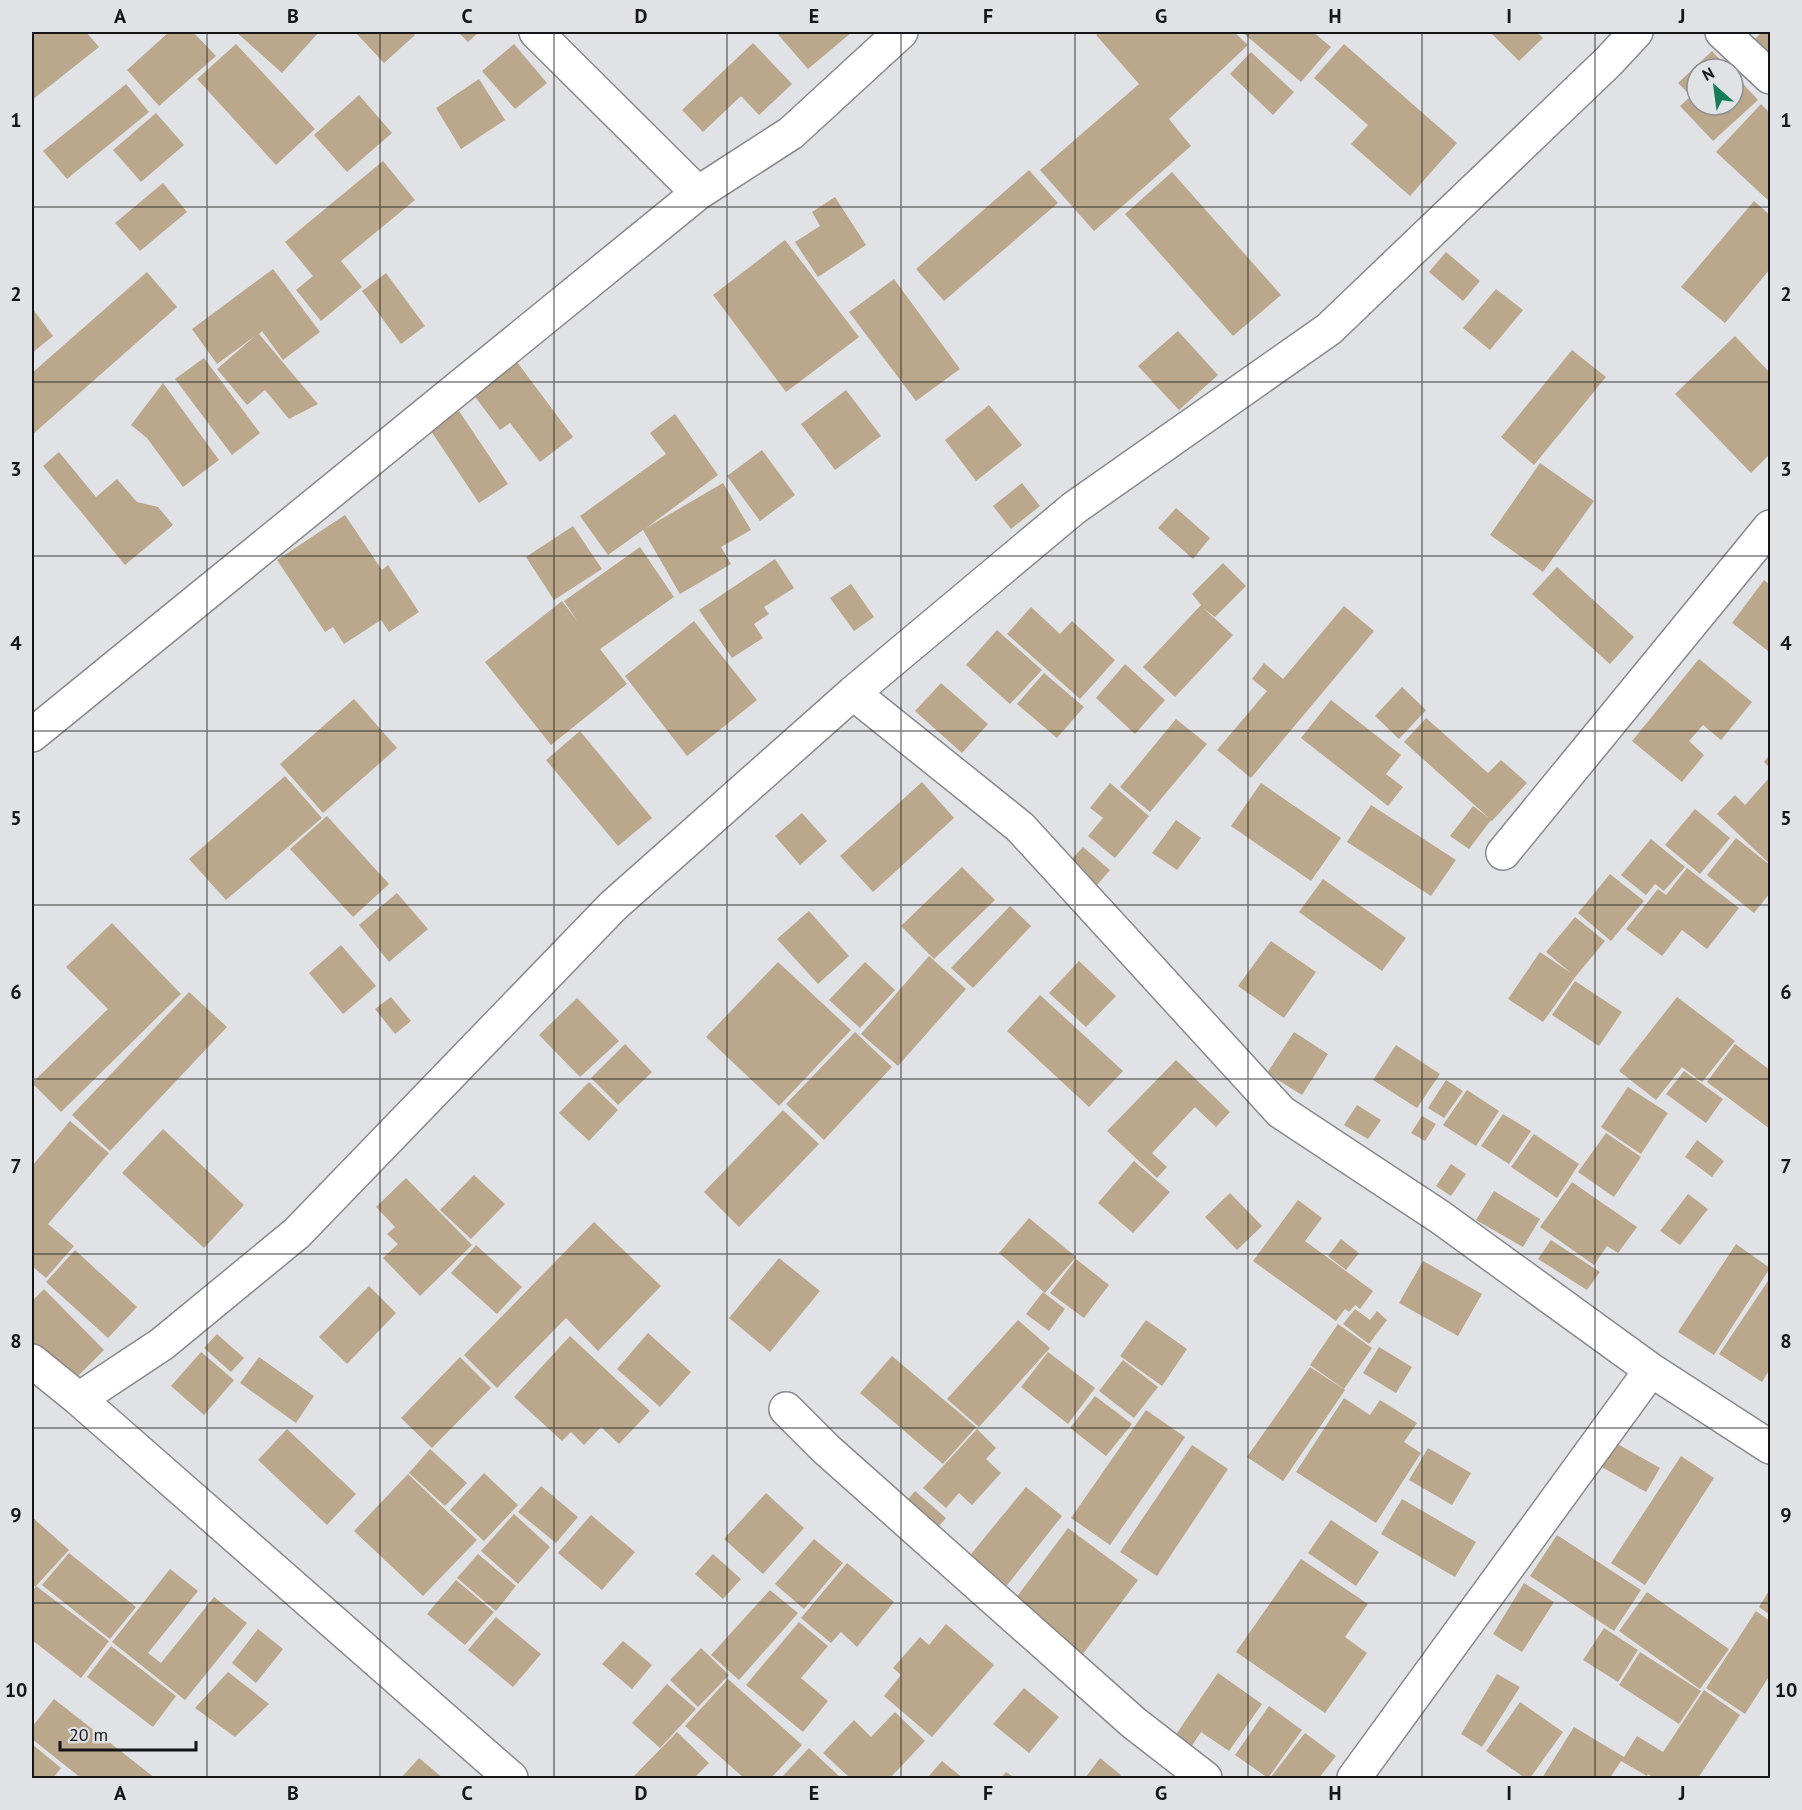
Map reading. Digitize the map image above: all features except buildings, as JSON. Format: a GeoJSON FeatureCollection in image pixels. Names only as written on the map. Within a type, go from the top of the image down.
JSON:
{"type":"FeatureCollection","features":[{"type":"Feature","properties":{"kind":"street"},"geometry":{"type":"LineString","coordinates":[[536,32],[698,193]]}},
{"type":"Feature","properties":{"kind":"street"},"geometry":{"type":"LineString","coordinates":[[32,735],[698,193],[791,133],[901,32]]}},
{"type":"Feature","properties":{"kind":"street"},"geometry":{"type":"LineString","coordinates":[[79,1400],[162,1344],[297,1233],[613,906],[854,693],[1074,508],[1329,329],[1608,62],[1636,32]]}},
{"type":"Feature","properties":{"kind":"street"},"geometry":{"type":"LineString","coordinates":[[1722,32],[1770,77]]}},
{"type":"Feature","properties":{"kind":"street"},"geometry":{"type":"LineString","coordinates":[[1503,853],[1770,527]]}},
{"type":"Feature","properties":{"kind":"street"},"geometry":{"type":"LineString","coordinates":[[854,693],[1020,827],[1281,1112],[1440,1217],[1651,1370],[1770,1447]]}},
{"type":"Feature","properties":{"kind":"street"},"geometry":{"type":"LineString","coordinates":[[32,1361],[511,1779]]}},
{"type":"Feature","properties":{"kind":"street"},"geometry":{"type":"LineString","coordinates":[[1354,1779],[1651,1370]]}},
{"type":"Feature","properties":{"kind":"street"},"geometry":{"type":"LineString","coordinates":[[786,1409],[834,1456],[1134,1724],[1204,1779]]}}]}
